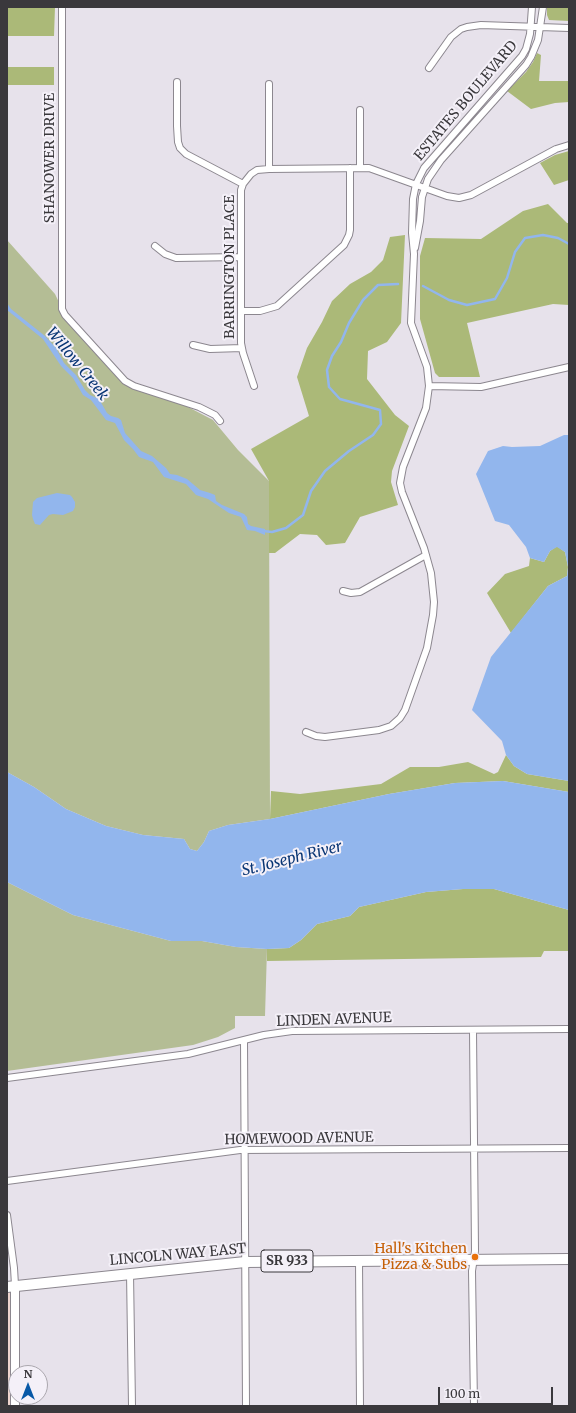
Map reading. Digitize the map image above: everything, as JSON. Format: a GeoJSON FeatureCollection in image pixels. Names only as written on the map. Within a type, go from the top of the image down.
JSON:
{"type":"FeatureCollection","features":[{"type":"Feature","properties":{"kind":"main road","name":"LINCOLN WAY EAST"},"geometry":{"type":"LineString","coordinates":[[11,1286],[245,1262],[569,1259]]}},
{"type":"Feature","properties":{"kind":"street","name":"SHANOWER DRIVE"},"geometry":{"type":"LineString","coordinates":[[62,7],[62,309],[65,315],[125,381],[134,386],[199,407],[215,416],[220,421]]}},
{"type":"Feature","properties":{"kind":"street","name":"ESTATES BOULEVARD"},"geometry":{"type":"LineString","coordinates":[[416,184],[420,175],[430,161],[522,56],[529,42],[532,7]]}},
{"type":"Feature","properties":{"kind":"street","name":"ESTATES BOULEVARD"},"geometry":{"type":"LineString","coordinates":[[414,254],[424,188],[431,173],[526,65],[535,49],[541,27],[543,7]]}},
{"type":"Feature","properties":{"kind":"street"},"geometry":{"type":"LineString","coordinates":[[429,68],[451,37],[461,29],[467,27],[481,25],[569,28]]}},
{"type":"Feature","properties":{"kind":"street"},"geometry":{"type":"LineString","coordinates":[[177,82],[177,126],[180,148],[186,154],[243,184]]}},
{"type":"Feature","properties":{"kind":"street"},"geometry":{"type":"LineString","coordinates":[[268,84],[269,169]]}},
{"type":"Feature","properties":{"kind":"street"},"geometry":{"type":"LineString","coordinates":[[360,110],[360,168]]}},
{"type":"Feature","properties":{"kind":"street","name":"BARRINGTON PLACE"},"geometry":{"type":"LineString","coordinates":[[254,386],[242,348],[241,311],[241,190],[250,174],[257,170],[269,169],[360,168],[374,170],[453,198],[468,197],[556,149],[569,145]]}},
{"type":"Feature","properties":{"kind":"street"},"geometry":{"type":"LineString","coordinates":[[241,311],[260,311],[277,306],[344,245],[350,230],[350,168]]}},
{"type":"Feature","properties":{"kind":"street"},"geometry":{"type":"LineString","coordinates":[[306,732],[316,736],[325,737],[379,730],[391,726],[400,718],[407,703],[430,635],[434,602],[432,582],[426,555],[400,483],[403,467],[426,408],[429,386],[426,367],[411,323],[414,254],[412,233],[413,199],[416,184]]}},
{"type":"Feature","properties":{"kind":"street"},"geometry":{"type":"LineString","coordinates":[[155,246],[165,254],[176,258],[241,257]]}},
{"type":"Feature","properties":{"kind":"street"},"geometry":{"type":"LineString","coordinates":[[193,345],[210,349],[242,348]]}},
{"type":"Feature","properties":{"kind":"street"},"geometry":{"type":"LineString","coordinates":[[429,386],[481,387],[569,367]]}},
{"type":"Feature","properties":{"kind":"street"},"geometry":{"type":"LineString","coordinates":[[343,591],[351,593],[360,592],[426,555]]}},
{"type":"Feature","properties":{"kind":"street","name":"LINDEN AVENUE"},"geometry":{"type":"LineString","coordinates":[[7,1078],[188,1054],[264,1035],[292,1031],[569,1029]]}},
{"type":"Feature","properties":{"kind":"street"},"geometry":{"type":"LineString","coordinates":[[473,1030],[474,1260],[472,1270],[474,1406]]}},
{"type":"Feature","properties":{"kind":"street"},"geometry":{"type":"LineString","coordinates":[[244,1040],[246,1406]]}},
{"type":"Feature","properties":{"kind":"street","name":"HOMEWOOD AVENUE"},"geometry":{"type":"LineString","coordinates":[[7,1181],[244,1150],[569,1148]]}},
{"type":"Feature","properties":{"kind":"street"},"geometry":{"type":"LineString","coordinates":[[7,1215],[14,1268],[11,1286],[15,1406]]}},
{"type":"Feature","properties":{"kind":"street"},"geometry":{"type":"LineString","coordinates":[[358,1260],[360,1406]]}},
{"type":"Feature","properties":{"kind":"street"},"geometry":{"type":"LineString","coordinates":[[130,1273],[132,1406]]}},
{"type":"Feature","properties":{"kind":"shaded area"},"geometry":{"type":"Polygon","coordinates":[[[15,1285],[15,1365],[8,1365],[8,1405],[15,1406],[7,1406],[7,1287],[15,1285]]]}},
{"type":"Feature","properties":{"kind":"green space"},"geometry":{"type":"Polygon","coordinates":[[[7,7],[55,7],[54,36],[7,36],[7,7]]]}},
{"type":"Feature","properties":{"kind":"green space"},"geometry":{"type":"Polygon","coordinates":[[[547,7],[569,7],[569,21],[549,20],[547,15],[547,7]]]}},
{"type":"Feature","properties":{"kind":"green space"},"geometry":{"type":"Polygon","coordinates":[[[537,53],[541,55],[539,81],[569,81],[569,102],[555,103],[531,109],[507,91],[526,72],[537,53]]]}},
{"type":"Feature","properties":{"kind":"green space"},"geometry":{"type":"Polygon","coordinates":[[[7,67],[54,67],[54,85],[7,85],[7,67]]]}},
{"type":"Feature","properties":{"kind":"green space"},"geometry":{"type":"Polygon","coordinates":[[[569,151],[569,180],[554,185],[540,163],[555,155],[569,151]]]}},
{"type":"Feature","properties":{"kind":"green space"},"geometry":{"type":"Polygon","coordinates":[[[548,204],[567,223],[569,223],[569,305],[553,304],[467,323],[480,377],[439,377],[435,373],[420,319],[420,256],[425,238],[481,239],[523,211],[548,204]]]}},
{"type":"Feature","properties":{"kind":"green space"},"geometry":{"type":"Polygon","coordinates":[[[405,235],[401,323],[387,342],[368,351],[367,379],[395,415],[409,426],[392,471],[391,482],[398,505],[360,517],[345,543],[326,545],[317,535],[300,534],[275,553],[269,553],[269,481],[251,449],[309,416],[297,377],[307,348],[332,301],[350,284],[371,272],[383,260],[390,237],[405,235]]]}},
{"type":"Feature","properties":{"kind":"green space"},"geometry":{"type":"Polygon","coordinates":[[[7,240],[55,294],[65,315],[121,377],[134,386],[167,396],[213,420],[238,450],[269,481],[270,819],[228,825],[209,831],[204,842],[197,851],[190,849],[184,839],[143,835],[106,826],[66,809],[34,787],[7,772],[7,240]]]}},
{"type":"Feature","properties":{"kind":"green space"},"geometry":{"type":"Polygon","coordinates":[[[557,546],[565,552],[568,567],[567,576],[548,586],[511,633],[487,593],[505,574],[529,566],[530,558],[544,562],[550,551],[557,546]]]}},
{"type":"Feature","properties":{"kind":"green space"},"geometry":{"type":"Polygon","coordinates":[[[506,755],[514,766],[527,774],[569,781],[569,792],[503,781],[455,783],[389,794],[270,819],[271,791],[300,794],[381,784],[410,767],[439,767],[468,762],[494,774],[498,772],[506,755]]]}},
{"type":"Feature","properties":{"kind":"green space"},"geometry":{"type":"Polygon","coordinates":[[[7,882],[73,915],[171,941],[202,941],[236,947],[267,949],[265,1016],[235,1016],[235,1028],[218,1037],[193,1045],[7,1071],[7,882]]]}},
{"type":"Feature","properties":{"kind":"green space"},"geometry":{"type":"Polygon","coordinates":[[[463,889],[494,889],[569,910],[569,951],[544,951],[541,957],[267,961],[267,949],[289,948],[301,940],[317,924],[350,916],[359,907],[426,892],[463,889]]]}},
{"type":"Feature","properties":{"kind":"water"},"geometry":{"type":"Polygon","coordinates":[[[7,303],[11,309],[45,336],[56,348],[64,363],[76,375],[85,390],[90,395],[99,399],[107,413],[121,420],[125,433],[141,451],[152,456],[166,468],[170,474],[187,479],[200,490],[215,495],[216,501],[222,505],[244,514],[247,517],[248,524],[265,529],[265,535],[247,530],[241,517],[229,513],[208,499],[196,495],[186,484],[164,477],[153,462],[139,457],[124,440],[115,423],[106,420],[91,400],[83,395],[73,378],[61,366],[43,339],[7,310],[7,303]]]}},
{"type":"Feature","properties":{"kind":"water"},"geometry":{"type":"Polygon","coordinates":[[[564,435],[569,435],[569,781],[527,774],[514,766],[506,755],[502,741],[472,710],[491,657],[548,586],[567,576],[568,567],[565,552],[557,547],[550,551],[544,562],[530,558],[526,547],[509,525],[495,521],[476,474],[488,451],[503,446],[540,446],[564,435]]]}},
{"type":"Feature","properties":{"kind":"water"},"geometry":{"type":"Polygon","coordinates":[[[57,493],[70,495],[72,497],[75,502],[73,511],[63,515],[49,515],[40,525],[35,524],[32,515],[33,502],[37,498],[57,493]]]}},
{"type":"Feature","properties":{"kind":"water","name":"St. Joseph River"},"geometry":{"type":"Polygon","coordinates":[[[7,772],[34,787],[66,809],[106,826],[143,835],[184,839],[190,849],[197,851],[204,842],[209,831],[228,825],[270,819],[389,794],[455,783],[503,781],[569,792],[569,910],[494,889],[463,889],[426,892],[359,907],[350,916],[317,924],[301,940],[289,948],[267,949],[236,947],[202,941],[171,941],[73,915],[7,882],[7,772]]]}},
{"type":"Feature","properties":{"kind":"waterway","name":"Willow Creek"},"geometry":{"type":"LineString","coordinates":[[423,286],[449,300],[467,305],[495,299],[507,278],[515,252],[525,238],[543,235],[558,238],[569,244]]}},
{"type":"Feature","properties":{"kind":"waterway","name":"Willow Creek"},"geometry":{"type":"LineString","coordinates":[[263,531],[272,532],[286,528],[303,515],[311,491],[325,471],[349,451],[373,435],[381,424],[380,410],[340,399],[329,387],[327,370],[332,356],[363,300],[378,285],[398,284]]}},
{"type":"Feature","properties":{"kind":"place","name":"Hall's Kitchen Pizza & Subs"},"geometry":{"type":"Point","coordinates":[475,1257]}}]}
